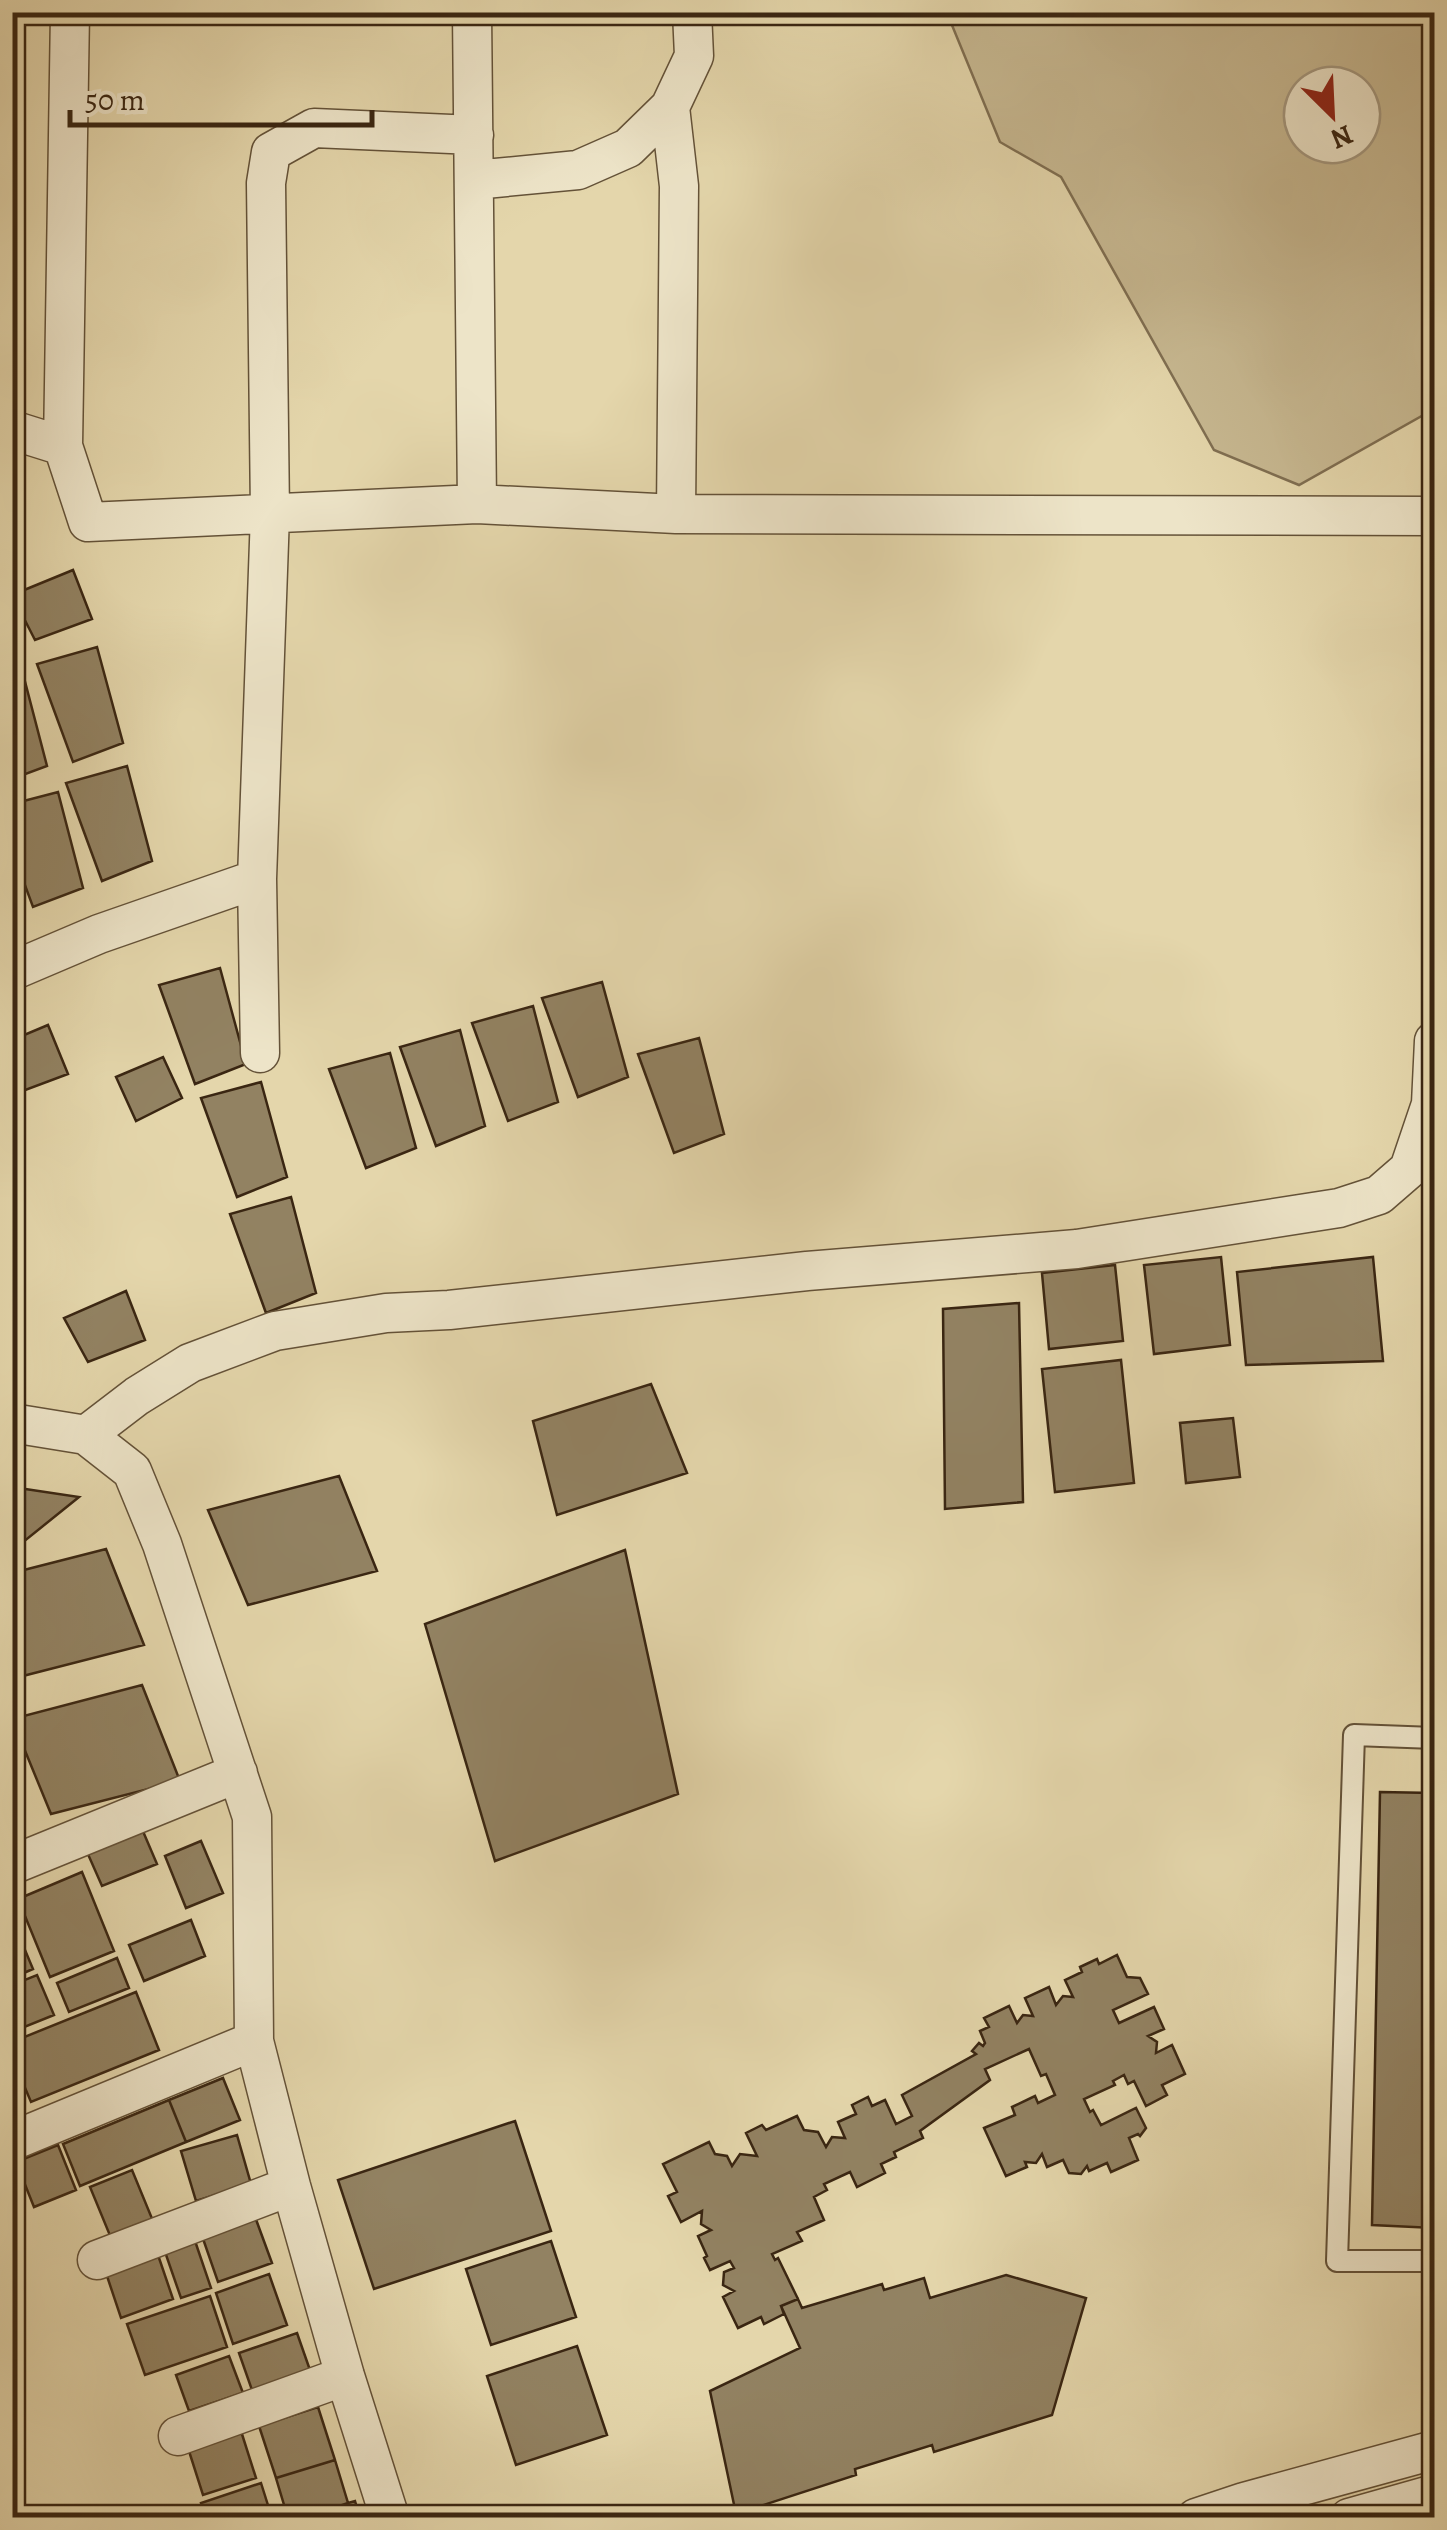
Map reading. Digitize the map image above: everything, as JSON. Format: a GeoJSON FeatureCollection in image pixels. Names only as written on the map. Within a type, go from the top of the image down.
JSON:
{"type":"FeatureCollection","features":[{"type":"Feature","properties":{"kind":"street"},"geometry":{"type":"LineString","coordinates":[[70,12],[63,446],[88,522],[477,504],[676,514],[1434,516]]}},
{"type":"Feature","properties":{"kind":"street"},"geometry":{"type":"LineString","coordinates":[[472,12],[477,504]]}},
{"type":"Feature","properties":{"kind":"street"},"geometry":{"type":"LineString","coordinates":[[474,180],[578,170],[628,148],[670,107],[694,56],[692,12]]}},
{"type":"Feature","properties":{"kind":"street"},"geometry":{"type":"LineString","coordinates":[[670,107],[678,186],[676,514]]}},
{"type":"Feature","properties":{"kind":"street"},"geometry":{"type":"LineString","coordinates":[[260,1052],[256,879],[270,514],[266,183],[271,152],[314,128],[474,135]]}},
{"type":"Feature","properties":{"kind":"street"},"geometry":{"type":"LineString","coordinates":[[12,430],[63,446]]}},
{"type":"Feature","properties":{"kind":"street"},"geometry":{"type":"LineString","coordinates":[[12,971],[99,934],[256,879]]}},
{"type":"Feature","properties":{"kind":"street"},"geometry":{"type":"LineString","coordinates":[[86,1435],[190,1363],[276,1331],[386,1312],[448,1310],[807,1270],[1078,1249],[1339,1208],[1379,1195],[1409,1170],[1433,1101],[1434,1041]]}},
{"type":"Feature","properties":{"kind":"street"},"geometry":{"type":"LineString","coordinates":[[12,1423],[86,1435],[132,1472],[162,1544],[252,1816],[254,2041],[345,2376],[390,2518]]}},
{"type":"Feature","properties":{"kind":"street"},"geometry":{"type":"LineString","coordinates":[[13,1865],[238,1773]]}},
{"type":"Feature","properties":{"kind":"street"},"geometry":{"type":"LineString","coordinates":[[17,2138],[254,2041]]}},
{"type":"Feature","properties":{"kind":"street"},"geometry":{"type":"LineString","coordinates":[[98,2260],[291,2186]]}},
{"type":"Feature","properties":{"kind":"street"},"geometry":{"type":"LineString","coordinates":[[178,2436],[345,2376]]}},
{"type":"Feature","properties":{"kind":"street"},"geometry":{"type":"LineString","coordinates":[[1196,2518],[1434,2450]]}},
{"type":"Feature","properties":{"kind":"street"},"geometry":{"type":"LineString","coordinates":[[1349,2518],[1434,2494]]}},
{"type":"Feature","properties":{"kind":"lane"},"geometry":{"type":"LineString","coordinates":[[1434,1738],[1354,1735],[1337,2262],[1434,2262]]}},
{"type":"Feature","properties":{"kind":"shaded area"},"geometry":{"type":"Polygon","coordinates":[[[947,13],[1434,13],[1434,409],[1299,485],[1214,450],[1061,177],[1000,142],[947,13]]]}},
{"type":"Feature","properties":{"kind":"building"},"geometry":{"type":"Polygon","coordinates":[[[73,570],[92,619],[35,640],[12,595],[73,570]]]}},
{"type":"Feature","properties":{"kind":"building"},"geometry":{"type":"Polygon","coordinates":[[[97,647],[123,743],[73,762],[37,664],[97,647]]]}},
{"type":"Feature","properties":{"kind":"building"},"geometry":{"type":"Polygon","coordinates":[[[22,670],[47,766],[12,779],[12,672],[22,670]]]}},
{"type":"Feature","properties":{"kind":"building"},"geometry":{"type":"Polygon","coordinates":[[[127,766],[152,861],[102,881],[66,783],[127,766]]]}},
{"type":"Feature","properties":{"kind":"building"},"geometry":{"type":"Polygon","coordinates":[[[58,792],[83,888],[33,907],[12,850],[12,804],[58,792]]]}},
{"type":"Feature","properties":{"kind":"building"},"geometry":{"type":"Polygon","coordinates":[[[220,968],[246,1064],[195,1084],[159,985],[220,968]]]}},
{"type":"Feature","properties":{"kind":"building"},"geometry":{"type":"Polygon","coordinates":[[[602,982],[628,1077],[578,1097],[542,998],[602,982]]]}},
{"type":"Feature","properties":{"kind":"building"},"geometry":{"type":"Polygon","coordinates":[[[533,1006],[558,1102],[508,1121],[472,1023],[533,1006]]]}},
{"type":"Feature","properties":{"kind":"building"},"geometry":{"type":"Polygon","coordinates":[[[48,1025],[68,1074],[12,1095],[12,1040],[48,1025]]]}},
{"type":"Feature","properties":{"kind":"building"},"geometry":{"type":"Polygon","coordinates":[[[460,1030],[485,1126],[436,1146],[400,1047],[460,1030]]]}},
{"type":"Feature","properties":{"kind":"building"},"geometry":{"type":"Polygon","coordinates":[[[699,1038],[724,1134],[674,1153],[638,1054],[699,1038]]]}},
{"type":"Feature","properties":{"kind":"building"},"geometry":{"type":"Polygon","coordinates":[[[390,1053],[416,1148],[366,1168],[329,1069],[390,1053]]]}},
{"type":"Feature","properties":{"kind":"building"},"geometry":{"type":"Polygon","coordinates":[[[163,1057],[182,1098],[136,1121],[116,1077],[163,1057]]]}},
{"type":"Feature","properties":{"kind":"building"},"geometry":{"type":"Polygon","coordinates":[[[261,1082],[287,1177],[237,1197],[201,1098],[261,1082]]]}},
{"type":"Feature","properties":{"kind":"building"},"geometry":{"type":"Polygon","coordinates":[[[291,1197],[316,1293],[266,1313],[230,1214],[291,1197]]]}},
{"type":"Feature","properties":{"kind":"building"},"geometry":{"type":"Polygon","coordinates":[[[1221,1257],[1230,1345],[1154,1354],[1144,1265],[1221,1257]]]}},
{"type":"Feature","properties":{"kind":"building"},"geometry":{"type":"Polygon","coordinates":[[[1373,1257],[1383,1361],[1246,1365],[1237,1272],[1373,1257]]]}},
{"type":"Feature","properties":{"kind":"building"},"geometry":{"type":"Polygon","coordinates":[[[1115,1265],[1123,1341],[1049,1349],[1042,1273],[1115,1265]]]}},
{"type":"Feature","properties":{"kind":"building"},"geometry":{"type":"Polygon","coordinates":[[[126,1291],[145,1340],[88,1362],[64,1318],[126,1291]]]}},
{"type":"Feature","properties":{"kind":"building"},"geometry":{"type":"Polygon","coordinates":[[[1019,1303],[1023,1502],[945,1509],[943,1309],[1019,1303]]]}},
{"type":"Feature","properties":{"kind":"building"},"geometry":{"type":"Polygon","coordinates":[[[1121,1360],[1134,1483],[1055,1492],[1042,1369],[1121,1360]]]}},
{"type":"Feature","properties":{"kind":"building"},"geometry":{"type":"Polygon","coordinates":[[[651,1384],[687,1473],[557,1515],[533,1421],[651,1384]]]}},
{"type":"Feature","properties":{"kind":"building"},"geometry":{"type":"Polygon","coordinates":[[[1233,1418],[1240,1477],[1186,1483],[1180,1423],[1233,1418]]]}},
{"type":"Feature","properties":{"kind":"building"},"geometry":{"type":"Polygon","coordinates":[[[339,1476],[377,1571],[248,1605],[208,1510],[339,1476]]]}},
{"type":"Feature","properties":{"kind":"building"},"geometry":{"type":"Polygon","coordinates":[[[12,1487],[79,1497],[12,1551],[12,1487]]]}},
{"type":"Feature","properties":{"kind":"building"},"geometry":{"type":"Polygon","coordinates":[[[106,1549],[144,1645],[15,1678],[12,1573],[106,1549]]]}},
{"type":"Feature","properties":{"kind":"building"},"geometry":{"type":"Polygon","coordinates":[[[625,1550],[678,1794],[495,1861],[425,1624],[625,1550]]]}},
{"type":"Feature","properties":{"kind":"building"},"geometry":{"type":"Polygon","coordinates":[[[142,1685],[180,1781],[51,1814],[12,1719],[142,1685]]]}},
{"type":"Feature","properties":{"kind":"building"},"geometry":{"type":"Polygon","coordinates":[[[1380,1792],[1434,1793],[1434,2228],[1372,2225],[1380,1792]]]}},
{"type":"Feature","properties":{"kind":"building"},"geometry":{"type":"Polygon","coordinates":[[[142,1829],[157,1864],[102,1886],[87,1852],[142,1829]]]}},
{"type":"Feature","properties":{"kind":"building"},"geometry":{"type":"Polygon","coordinates":[[[201,1841],[223,1893],[186,1908],[165,1856],[201,1841]]]}},
{"type":"Feature","properties":{"kind":"building"},"geometry":{"type":"Polygon","coordinates":[[[82,1872],[114,1951],[50,1977],[18,1899],[82,1872]]]}},
{"type":"Feature","properties":{"kind":"building"},"geometry":{"type":"Polygon","coordinates":[[[12,1919],[33,1969],[12,1978],[12,1919]]]}},
{"type":"Feature","properties":{"kind":"building"},"geometry":{"type":"Polygon","coordinates":[[[191,1920],[205,1956],[144,1981],[129,1945],[191,1920]]]}},
{"type":"Feature","properties":{"kind":"building"},"geometry":{"type":"Polygon","coordinates":[[[1117,1955],[1127,1977],[1140,1978],[1148,1994],[1113,2010],[1119,2023],[1154,2007],[1164,2029],[1148,2036],[1157,2042],[1156,2053],[1172,2045],[1185,2074],[1162,2085],[1167,2095],[1146,2106],[1134,2081],[1128,2084],[1124,2075],[1113,2081],[1115,2085],[1084,2099],[1101,2125],[1136,2108],[1146,2128],[1140,2136],[1129,2138],[1138,2160],[1111,2172],[1107,2163],[1089,2171],[1087,2166],[1081,2174],[1069,2173],[1063,2160],[1047,2167],[1042,2154],[1036,2163],[1025,2162],[1027,2167],[1006,2176],[984,2128],[1015,2115],[1012,2107],[1035,2096],[1038,2103],[1055,2095],[1029,2049],[985,2069],[990,2080],[920,2131],[923,2138],[894,2152],[896,2157],[881,2164],[885,2173],[857,2187],[850,2172],[824,2184],[827,2190],[814,2197],[824,2220],[797,2232],[802,2241],[772,2254],[775,2260],[778,2258],[798,2299],[781,2306],[784,2314],[764,2324],[761,2317],[738,2328],[723,2297],[734,2291],[723,2285],[724,2272],[734,2268],[730,2261],[710,2270],[698,2236],[711,2230],[701,2224],[702,2211],[681,2222],[668,2196],[677,2192],[663,2164],[709,2142],[715,2154],[727,2156],[732,2166],[740,2154],[757,2156],[746,2133],[762,2125],[766,2130],[797,2116],[804,2130],[818,2132],[826,2147],[832,2137],[845,2138],[838,2122],[856,2114],[852,2105],[868,2097],[872,2106],[885,2100],[896,2124],[912,2116],[902,2095],[976,2054],[972,2051],[979,2043],[983,2046],[980,2031],[989,2027],[984,2018],[1009,2006],[1017,2023],[1023,2015],[1033,2016],[1025,1998],[1049,1987],[1056,2005],[1063,1996],[1073,1997],[1065,1980],[1082,1972],[1080,1967],[1097,1959],[1099,1964],[1117,1955]]]}},
{"type":"Feature","properties":{"kind":"building"},"geometry":{"type":"Polygon","coordinates":[[[117,1958],[129,1988],[69,2012],[57,1983],[117,1958]]]}},
{"type":"Feature","properties":{"kind":"building"},"geometry":{"type":"Polygon","coordinates":[[[37,1975],[54,2015],[12,2032],[12,1985],[37,1975]]]}},
{"type":"Feature","properties":{"kind":"building"},"geometry":{"type":"Polygon","coordinates":[[[136,1992],[159,2050],[31,2102],[12,2057],[12,2042],[136,1992]]]}},
{"type":"Feature","properties":{"kind":"building"},"geometry":{"type":"Polygon","coordinates":[[[223,2078],[240,2120],[186,2142],[169,2100],[223,2078]]]}},
{"type":"Feature","properties":{"kind":"building"},"geometry":{"type":"Polygon","coordinates":[[[169,2100],[186,2142],[80,2186],[63,2144],[169,2100]]]}},
{"type":"Feature","properties":{"kind":"building"},"geometry":{"type":"Polygon","coordinates":[[[515,2121],[551,2231],[374,2289],[338,2180],[515,2121]]]}},
{"type":"Feature","properties":{"kind":"building"},"geometry":{"type":"Polygon","coordinates":[[[237,2135],[251,2184],[196,2201],[181,2151],[237,2135]]]}},
{"type":"Feature","properties":{"kind":"building"},"geometry":{"type":"Polygon","coordinates":[[[58,2145],[76,2190],[34,2207],[16,2162],[58,2145]]]}},
{"type":"Feature","properties":{"kind":"building"},"geometry":{"type":"Polygon","coordinates":[[[132,2170],[153,2221],[111,2238],[90,2187],[132,2170]]]}},
{"type":"Feature","properties":{"kind":"building"},"geometry":{"type":"Polygon","coordinates":[[[254,2214],[272,2263],[218,2282],[201,2233],[254,2214]]]}},
{"type":"Feature","properties":{"kind":"building"},"geometry":{"type":"Polygon","coordinates":[[[194,2238],[211,2288],[181,2298],[164,2249],[194,2238]]]}},
{"type":"Feature","properties":{"kind":"building"},"geometry":{"type":"Polygon","coordinates":[[[551,2241],[576,2317],[491,2345],[466,2269],[551,2241]]]}},
{"type":"Feature","properties":{"kind":"building"},"geometry":{"type":"Polygon","coordinates":[[[158,2255],[173,2299],[121,2318],[106,2273],[158,2255]]]}},
{"type":"Feature","properties":{"kind":"building"},"geometry":{"type":"Polygon","coordinates":[[[269,2274],[287,2325],[233,2344],[216,2293],[269,2274]]]}},
{"type":"Feature","properties":{"kind":"building"},"geometry":{"type":"Polygon","coordinates":[[[1006,2275],[1086,2298],[1052,2415],[934,2452],[932,2445],[855,2469],[856,2475],[736,2514],[710,2391],[800,2348],[781,2306],[798,2299],[802,2308],[882,2284],[884,2290],[924,2278],[930,2298],[1006,2275]]]}},
{"type":"Feature","properties":{"kind":"building"},"geometry":{"type":"Polygon","coordinates":[[[210,2296],[227,2347],[145,2375],[127,2324],[210,2296]]]}},
{"type":"Feature","properties":{"kind":"building"},"geometry":{"type":"Polygon","coordinates":[[[297,2333],[311,2373],[253,2393],[239,2353],[297,2333]]]}},
{"type":"Feature","properties":{"kind":"building"},"geometry":{"type":"Polygon","coordinates":[[[577,2346],[607,2435],[516,2465],[487,2376],[577,2346]]]}},
{"type":"Feature","properties":{"kind":"building"},"geometry":{"type":"Polygon","coordinates":[[[229,2356],[243,2393],[189,2411],[176,2375],[229,2356]]]}},
{"type":"Feature","properties":{"kind":"building"},"geometry":{"type":"Polygon","coordinates":[[[318,2407],[335,2460],[276,2478],[259,2426],[318,2407]]]}},
{"type":"Feature","properties":{"kind":"building"},"geometry":{"type":"Polygon","coordinates":[[[241,2431],[256,2478],[203,2495],[188,2448],[241,2431]]]}},
{"type":"Feature","properties":{"kind":"building"},"geometry":{"type":"Polygon","coordinates":[[[335,2460],[348,2503],[305,2518],[288,2518],[276,2478],[335,2460]]]}},
{"type":"Feature","properties":{"kind":"building"},"geometry":{"type":"Polygon","coordinates":[[[261,2483],[272,2518],[206,2518],[201,2503],[261,2483]]]}},
{"type":"Feature","properties":{"kind":"building"},"geometry":{"type":"Polygon","coordinates":[[[355,2501],[360,2518],[305,2518],[348,2503],[355,2501]]]}}]}
